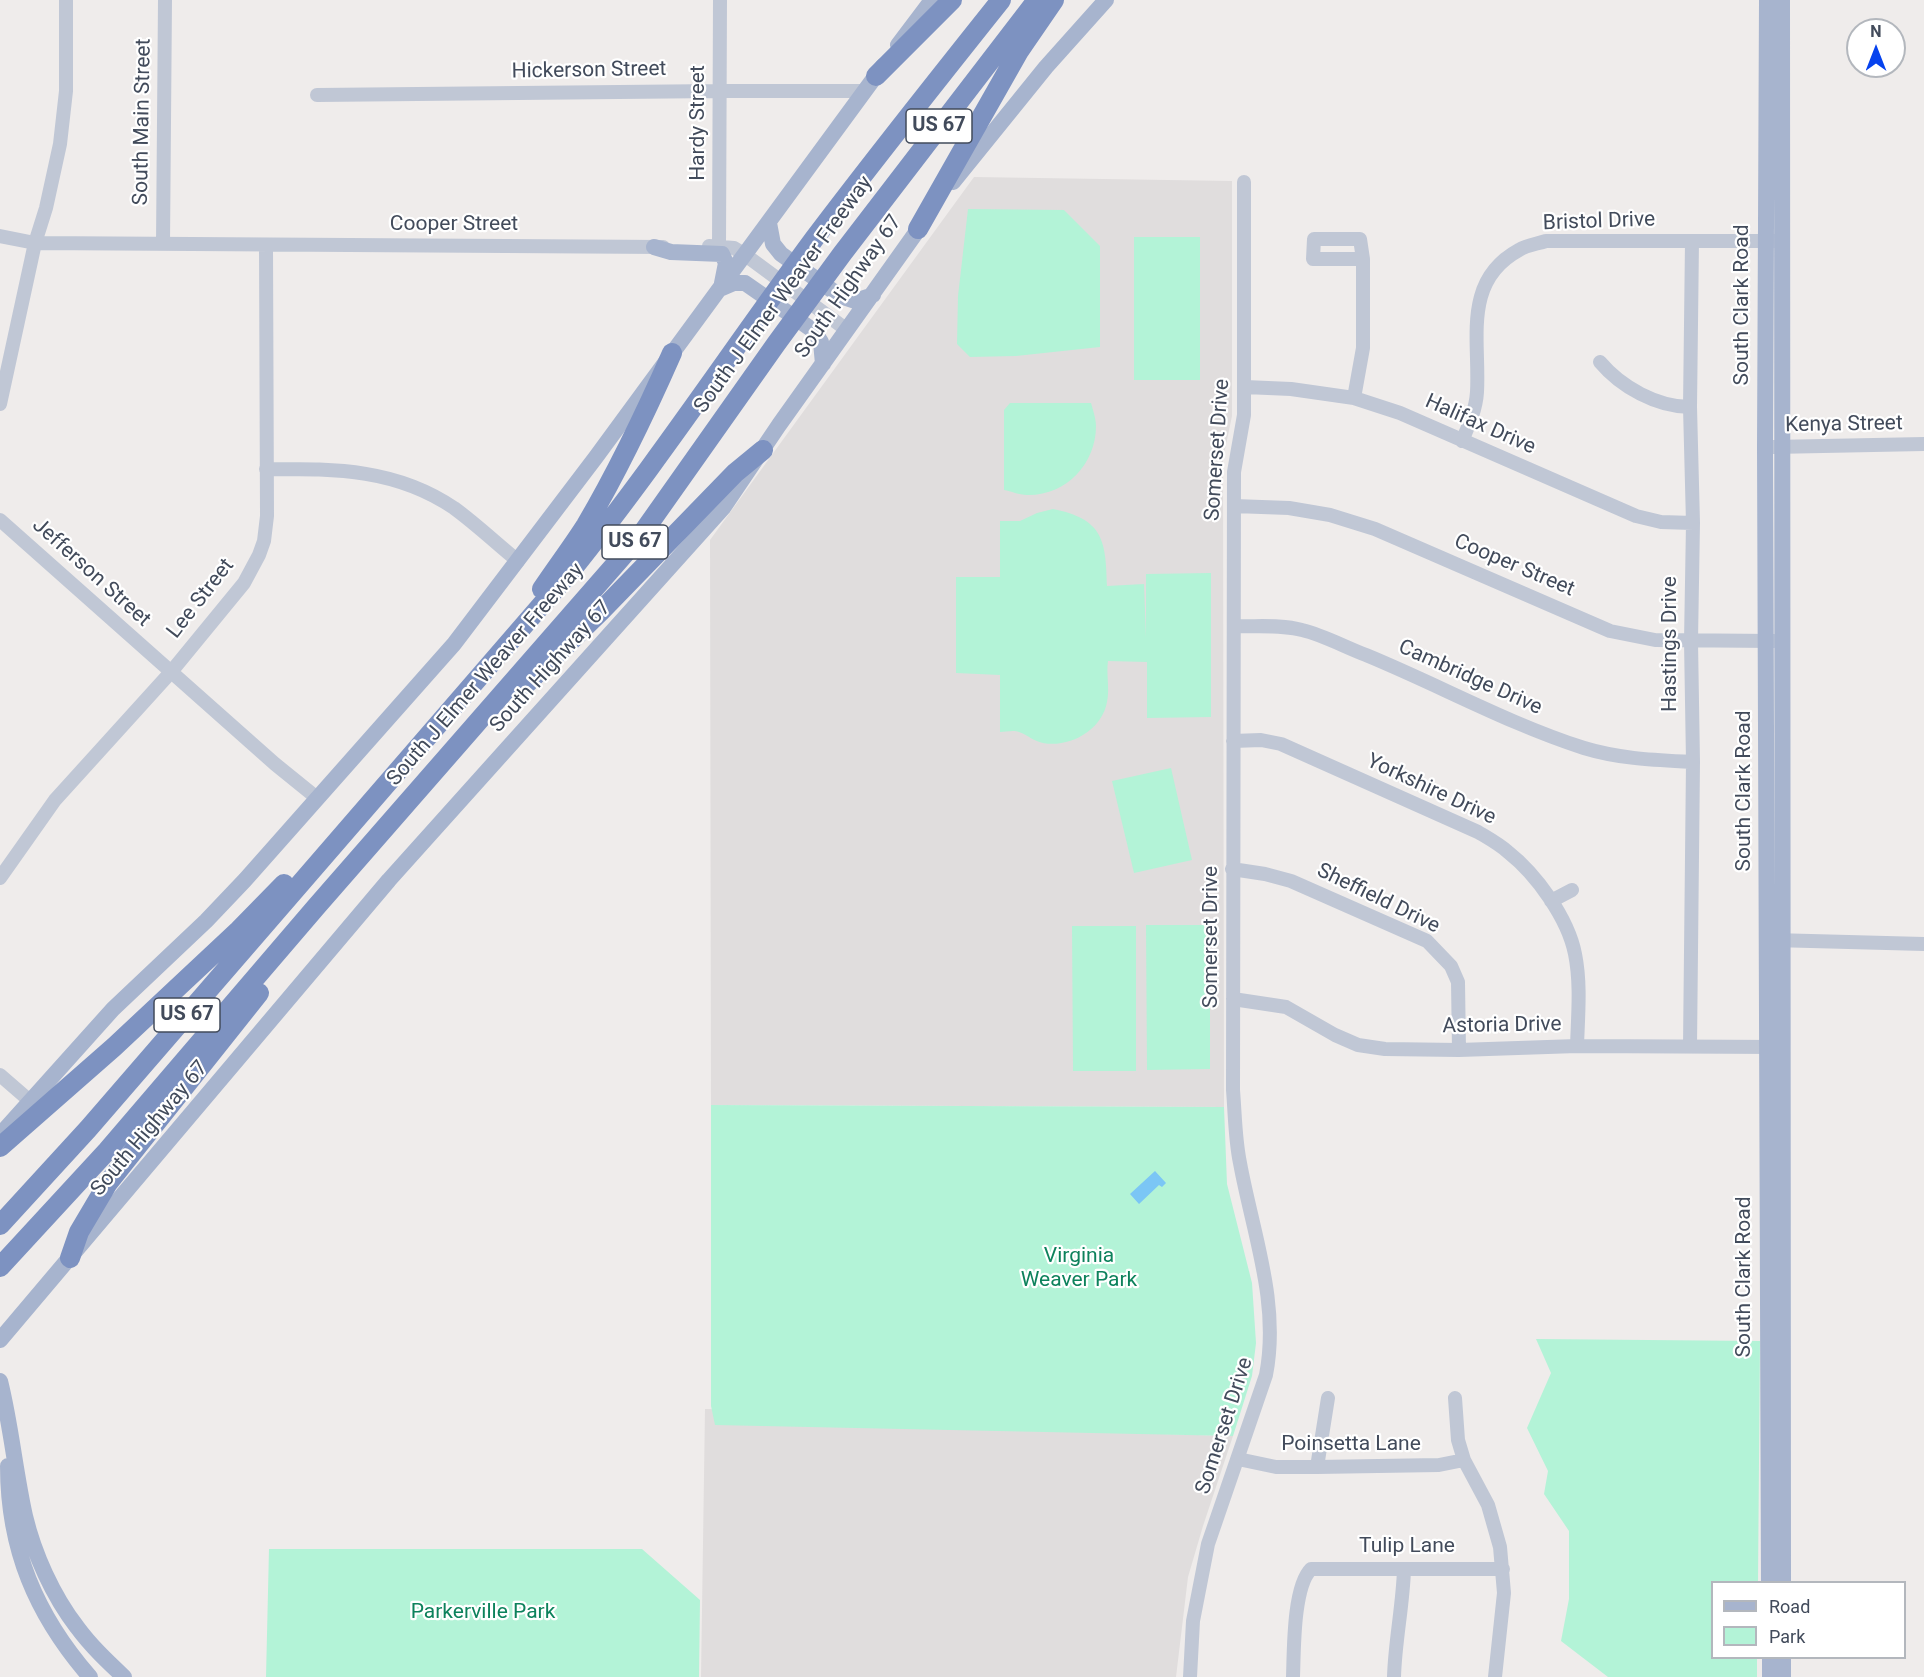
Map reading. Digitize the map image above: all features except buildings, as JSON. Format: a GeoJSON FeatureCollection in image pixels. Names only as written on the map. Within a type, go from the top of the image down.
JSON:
{"type":"FeatureCollection","features":[{"type":"Feature","properties":{"kind":"highway"},"geometry":{"type":"LineString","coordinates":[[876,76],[952,0]]}},
{"type":"Feature","properties":{"kind":"highway","name":"South J Elmer Weaver Freeway"},"geometry":{"type":"LineString","coordinates":[[0,1226],[88,1129],[506,649],[615,517],[813,241],[920,100],[1001,0]]}},
{"type":"Feature","properties":{"kind":"highway","name":"South J Elmer Weaver Freeway"},"geometry":{"type":"LineString","coordinates":[[0,1267],[107,1151],[316,907],[641,535],[776,344],[1037,0]]}},
{"type":"Feature","properties":{"kind":"highway"},"geometry":{"type":"LineString","coordinates":[[918,229],[1019,51],[1054,0]]}},
{"type":"Feature","properties":{"kind":"highway"},"geometry":{"type":"LineString","coordinates":[[506,649],[530,607],[585,526],[608,485],[639,428],[672,353]]}},
{"type":"Feature","properties":{"kind":"highway"},"geometry":{"type":"LineString","coordinates":[[475,725],[505,704],[602,610],[735,473],[763,450]]}},
{"type":"Feature","properties":{"kind":"highway"},"geometry":{"type":"LineString","coordinates":[[0,1147],[114,1047],[239,930],[339,825],[371,803]]}},
{"type":"Feature","properties":{"kind":"highway"},"geometry":{"type":"LineString","coordinates":[[70,1258],[79,1232],[108,1183],[240,1017],[304,932],[316,907]]}},
{"type":"Feature","properties":{"kind":"main road"},"geometry":{"type":"LineString","coordinates":[[0,1135],[113,1010],[206,921],[454,644],[769,223],[862,91],[876,76],[932,0]]}},
{"type":"Feature","properties":{"kind":"main road","name":"South Highway 67"},"geometry":{"type":"LineString","coordinates":[[0,1340],[389,880],[723,508],[918,229],[974,154],[1046,67],[1106,0]]}},
{"type":"Feature","properties":{"kind":"main road","name":"South Clark Road"},"geometry":{"type":"LineString","coordinates":[[1767,0],[1774,241],[1775,940],[1775,1255],[1769,1581]]}},
{"type":"Feature","properties":{"kind":"main road","name":"South Clark Road"},"geometry":{"type":"LineString","coordinates":[[1774,241],[1782,0]]}},
{"type":"Feature","properties":{"kind":"main road"},"geometry":{"type":"LineString","coordinates":[[769,223],[776,249],[840,296],[855,301],[873,295]]}},
{"type":"Feature","properties":{"kind":"main road"},"geometry":{"type":"LineString","coordinates":[[654,247],[671,252],[722,254],[726,263],[720,289]]}},
{"type":"Feature","properties":{"kind":"main road"},"geometry":{"type":"LineString","coordinates":[[720,289],[734,283],[745,283],[814,331],[821,342],[823,364]]}},
{"type":"Feature","properties":{"kind":"main road","name":"South Clark Road"},"geometry":{"type":"LineString","coordinates":[[1775,1255],[1783,1581]]}},
{"type":"Feature","properties":{"kind":"main road"},"geometry":{"type":"LineString","coordinates":[[0,1381],[7,1408],[25,1516],[43,1568],[75,1625],[124,1677]]}},
{"type":"Feature","properties":{"kind":"main road"},"geometry":{"type":"LineString","coordinates":[[10,1433],[8,1491],[20,1559],[45,1615],[90,1677]]}},
{"type":"Feature","properties":{"kind":"main road"},"geometry":{"type":"LineString","coordinates":[[1770,1659],[1770,1677]]}},
{"type":"Feature","properties":{"kind":"main road"},"geometry":{"type":"LineString","coordinates":[[1783,1659],[1783,1677]]}},
{"type":"Feature","properties":{"kind":"street"},"geometry":{"type":"LineString","coordinates":[[0,404],[35,243],[46,208],[60,144],[66,91],[66,0]]}},
{"type":"Feature","properties":{"kind":"street","name":"South Main Street"},"geometry":{"type":"LineString","coordinates":[[163,244],[165,0]]}},
{"type":"Feature","properties":{"kind":"street","name":"Hardy Street"},"geometry":{"type":"LineString","coordinates":[[719,246],[720,0]]}},
{"type":"Feature","properties":{"kind":"street","name":"Hickerson Street"},"geometry":{"type":"LineString","coordinates":[[317,95],[862,91]]}},
{"type":"Feature","properties":{"kind":"street","name":"Somerset Drive"},"geometry":{"type":"LineString","coordinates":[[1190,1677],[1190,1646],[1199,1584],[1209,1544],[1266,1376],[1270,1357],[1271,1328],[1267,1286],[1239,1160],[1233,1090],[1234,471],[1244,415],[1245,387],[1244,182]]}},
{"type":"Feature","properties":{"kind":"street","name":"Cooper Street"},"geometry":{"type":"LineString","coordinates":[[0,236],[35,243],[266,246],[719,246],[734,248],[847,330]]}},
{"type":"Feature","properties":{"kind":"street","name":"Bristol Drive"},"geometry":{"type":"LineString","coordinates":[[1462,441],[1474,411],[1477,392],[1475,338],[1478,308],[1485,284],[1499,266],[1520,249],[1546,241],[1774,241]]}},
{"type":"Feature","properties":{"kind":"street","name":"Hastings Drive"},"geometry":{"type":"LineString","coordinates":[[1690,1046],[1693,762],[1691,641],[1693,523],[1690,407],[1692,241]]}},
{"type":"Feature","properties":{"kind":"street","name":"Lee Street"},"geometry":{"type":"LineString","coordinates":[[0,878],[55,800],[171,672],[244,583],[259,555],[264,541],[267,516],[266,246]]}},
{"type":"Feature","properties":{"kind":"street"},"geometry":{"type":"LineString","coordinates":[[1354,398],[1363,348],[1363,260]]}},
{"type":"Feature","properties":{"kind":"street"},"geometry":{"type":"LineString","coordinates":[[1600,362],[1617,379],[1659,403],[1690,407]]}},
{"type":"Feature","properties":{"kind":"street","name":"Halifax Drive"},"geometry":{"type":"LineString","coordinates":[[1245,387],[1291,389],[1354,398],[1400,413],[1636,516],[1661,522],[1693,523]]}},
{"type":"Feature","properties":{"kind":"street","name":"Kenya Street"},"geometry":{"type":"LineString","coordinates":[[1774,447],[1924,444]]}},
{"type":"Feature","properties":{"kind":"street"},"geometry":{"type":"LineString","coordinates":[[266,469],[345,470],[370,473],[402,483],[455,509],[518,561]]}},
{"type":"Feature","properties":{"kind":"street","name":"Cooper Street"},"geometry":{"type":"LineString","coordinates":[[1234,506],[1289,508],[1330,514],[1374,529],[1610,631],[1655,640],[1774,641]]}},
{"type":"Feature","properties":{"kind":"street","name":"Jefferson Street"},"geometry":{"type":"LineString","coordinates":[[0,520],[317,798]]}},
{"type":"Feature","properties":{"kind":"street","name":"Cambridge Drive"},"geometry":{"type":"LineString","coordinates":[[1234,626],[1283,627],[1303,630],[1540,733],[1586,748],[1645,760],[1693,762]]}},
{"type":"Feature","properties":{"kind":"street","name":"Yorkshire Drive"},"geometry":{"type":"LineString","coordinates":[[1233,741],[1261,740],[1281,744],[1478,832],[1507,851],[1527,868],[1551,901],[1566,927],[1575,952],[1578,973],[1577,1046]]}},
{"type":"Feature","properties":{"kind":"street","name":"Sheffield Drive"},"geometry":{"type":"LineString","coordinates":[[1232,869],[1291,881],[1427,941],[1451,966],[1458,982],[1459,1050]]}},
{"type":"Feature","properties":{"kind":"street"},"geometry":{"type":"LineString","coordinates":[[1551,901],[1572,890]]}},
{"type":"Feature","properties":{"kind":"street"},"geometry":{"type":"LineString","coordinates":[[1775,940],[1924,944]]}},
{"type":"Feature","properties":{"kind":"street","name":"Astoria Drive"},"geometry":{"type":"LineString","coordinates":[[1233,999],[1286,1007],[1335,1035],[1358,1044],[1385,1049],[1459,1050],[1577,1046],[1775,1047]]}},
{"type":"Feature","properties":{"kind":"street"},"geometry":{"type":"LineString","coordinates":[[0,1075],[30,1101]]}},
{"type":"Feature","properties":{"kind":"street"},"geometry":{"type":"LineString","coordinates":[[1317,1467],[1328,1398]]}},
{"type":"Feature","properties":{"kind":"street"},"geometry":{"type":"LineString","coordinates":[[1455,1398],[1458,1440],[1464,1460],[1488,1505],[1500,1547],[1504,1593],[1495,1677]]}},
{"type":"Feature","properties":{"kind":"street","name":"Poinsetta Lane"},"geometry":{"type":"LineString","coordinates":[[1238,1459],[1276,1467],[1440,1466],[1464,1460]]}},
{"type":"Feature","properties":{"kind":"street","name":"Tulip Lane"},"geometry":{"type":"LineString","coordinates":[[1293,1677],[1294,1635],[1298,1605],[1303,1581],[1311,1569],[1503,1569]]}},
{"type":"Feature","properties":{"kind":"street"},"geometry":{"type":"LineString","coordinates":[[1394,1677],[1404,1569]]}},
{"type":"Feature","properties":{"kind":"shaded area"},"geometry":{"type":"Polygon","coordinates":[[[974,177],[1232,181],[1232,416],[1223,459],[1224,1107],[711,1105],[710,540],[974,177]]]}},
{"type":"Feature","properties":{"kind":"shaded area"},"geometry":{"type":"Polygon","coordinates":[[[705,1409],[1129,1417],[1129,1433],[1233,1436],[1188,1577],[1176,1677],[701,1677],[705,1409]]]}},
{"type":"Feature","properties":{"kind":"green space"},"geometry":{"type":"Polygon","coordinates":[[[968,209],[1064,210],[1100,246],[1100,347],[1016,356],[970,357],[957,344],[958,296],[968,209]]]}},
{"type":"Feature","properties":{"kind":"green space"},"geometry":{"type":"Polygon","coordinates":[[[1134,237],[1200,237],[1200,380],[1134,380],[1134,237]]]}},
{"type":"Feature","properties":{"kind":"green space"},"geometry":{"type":"Polygon","coordinates":[[[1010,403],[1091,403],[1096,426],[1091,453],[1076,475],[1066,484],[1041,494],[1024,495],[1004,490],[1004,410],[1010,403]]]}},
{"type":"Feature","properties":{"kind":"green space"},"geometry":{"type":"Polygon","coordinates":[[[1053,509],[1082,519],[1098,534],[1103,544],[1107,586],[1144,584],[1146,638],[1146,574],[1211,573],[1211,717],[1147,718],[1147,662],[1108,661],[1108,697],[1104,712],[1092,729],[1083,735],[1064,743],[1053,744],[1039,742],[1017,731],[1000,732],[1000,675],[956,673],[956,577],[1000,577],[1000,521],[1020,521],[1053,509]]]}},
{"type":"Feature","properties":{"kind":"green space"},"geometry":{"type":"Polygon","coordinates":[[[1171,768],[1192,860],[1134,873],[1112,781],[1171,768]]]}},
{"type":"Feature","properties":{"kind":"green space"},"geometry":{"type":"Polygon","coordinates":[[[1146,925],[1210,925],[1210,1069],[1147,1070],[1146,925]]]}},
{"type":"Feature","properties":{"kind":"green space"},"geometry":{"type":"Polygon","coordinates":[[[1072,926],[1136,926],[1136,1071],[1073,1071],[1072,926]]]}},
{"type":"Feature","properties":{"kind":"green space","name":"Virginia Weaver Park"},"geometry":{"type":"Polygon","coordinates":[[[711,1105],[1224,1107],[1227,1184],[1252,1283],[1256,1343],[1252,1376],[1233,1436],[715,1425],[711,1406],[711,1105]]]}},
{"type":"Feature","properties":{"kind":"green space"},"geometry":{"type":"Polygon","coordinates":[[[1536,1339],[1760,1341],[1758,1581],[1711,1581],[1711,1659],[1757,1659],[1757,1677],[1608,1677],[1561,1641],[1569,1599],[1569,1531],[1544,1494],[1548,1471],[1527,1428],[1551,1373],[1536,1339]]]}},
{"type":"Feature","properties":{"kind":"green space","name":"Parkerville Park"},"geometry":{"type":"Polygon","coordinates":[[[269,1549],[642,1549],[700,1600],[699,1677],[266,1677],[269,1549]]]}},
{"type":"Feature","properties":{"kind":"water"},"geometry":{"type":"Polygon","coordinates":[[[1155,1171],[1166,1183],[1162,1187],[1159,1185],[1139,1204],[1130,1194],[1155,1171]]]}}]}
